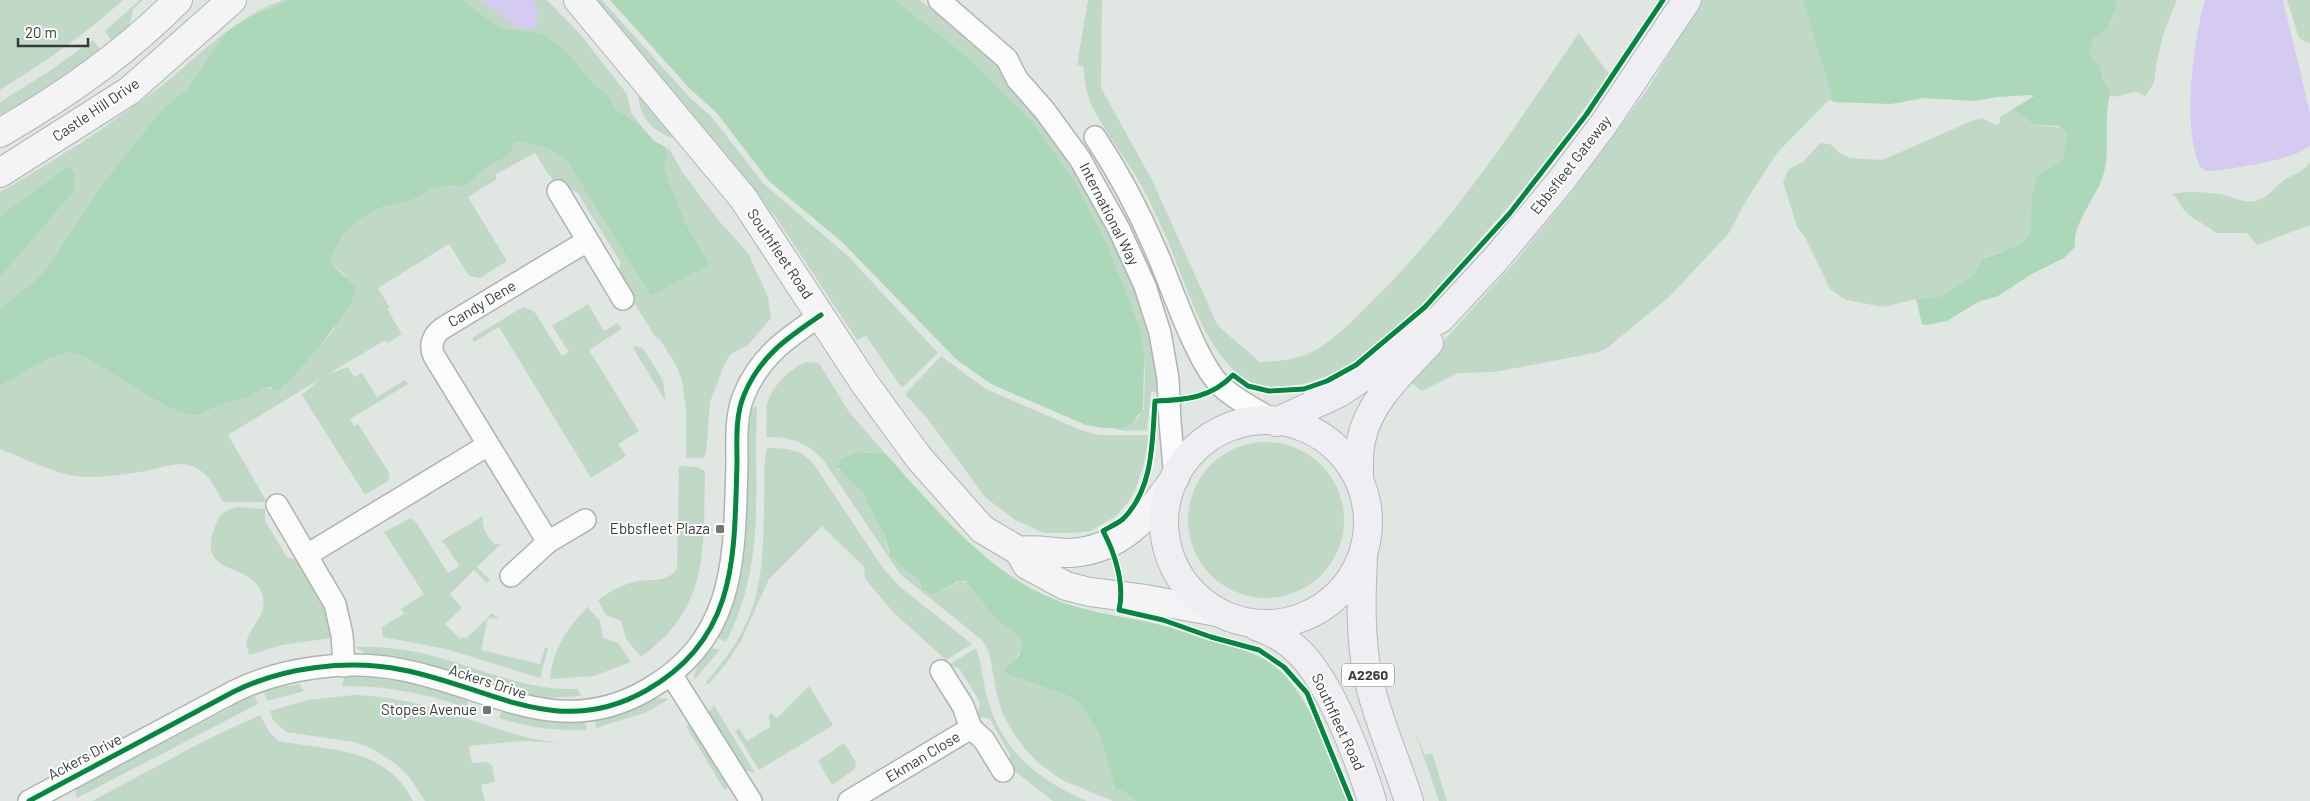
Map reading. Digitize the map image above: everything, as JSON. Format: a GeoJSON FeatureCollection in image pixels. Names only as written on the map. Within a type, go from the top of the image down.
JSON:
{"type":"FeatureCollection","features":[{"type":"Feature","properties":{"kind":"main road","name":"Castle Hill Drive"},"geometry":{"type":"LineString","coordinates":[[0,133],[49,105],[100,68],[131,43],[178,0]]}},
{"type":"Feature","properties":{"kind":"main road","name":"Castle Hill Drive"},"geometry":{"type":"LineString","coordinates":[[0,173],[128,91],[232,0]]}},
{"type":"Feature","properties":{"kind":"main road","name":"Southfleet Road"},"geometry":{"type":"LineString","coordinates":[[578,0],[743,198],[865,384],[919,458],[982,529],[1019,551],[1027,565],[1072,588],[1230,617],[1283,638],[1297,649],[1312,666],[1322,683],[1358,761],[1372,801]]}},
{"type":"Feature","properties":{"kind":"main road","name":"Ebbsfleet Gateway"},"geometry":{"type":"LineString","coordinates":[[1276,422],[1339,393],[1372,371],[1423,328],[1440,319],[1495,260],[1560,182],[1603,126],[1686,0]]}},
{"type":"Feature","properties":{"kind":"main road","name":"Ebbsfleet Gateway"},"geometry":{"type":"LineString","coordinates":[[1359,480],[1360,442],[1367,420],[1380,399],[1434,337],[1440,319]]}},
{"type":"Feature","properties":{"kind":"main road","name":"A2260"},"geometry":{"type":"LineString","coordinates":[[1363,542],[1351,576],[1339,593],[1326,606],[1306,617],[1283,623],[1257,624],[1230,617],[1199,598],[1187,585],[1175,567],[1169,552],[1164,533],[1165,513],[1175,478],[1195,447],[1212,435],[1240,424],[1276,422],[1300,427],[1322,436],[1347,459],[1359,480],[1367,510],[1363,542],[1361,606],[1365,659],[1374,698],[1409,801]]}},
{"type":"Feature","properties":{"kind":"main road"},"geometry":{"type":"LineString","coordinates":[[1019,551],[1031,549],[1055,553],[1073,553],[1110,544],[1142,521],[1175,478]]}},
{"type":"Feature","properties":{"kind":"street","name":"International Way"},"geometry":{"type":"LineString","coordinates":[[939,0],[1007,59],[1017,79],[1045,111],[1080,159],[1119,229],[1145,286],[1160,332],[1168,379],[1175,478]]}},
{"type":"Feature","properties":{"kind":"street","name":"International Way"},"geometry":{"type":"LineString","coordinates":[[1095,137],[1135,205],[1190,332],[1210,372],[1221,387],[1276,422]]}},
{"type":"Feature","properties":{"kind":"street"},"geometry":{"type":"LineString","coordinates":[[558,191],[623,298]]}},
{"type":"Feature","properties":{"kind":"street","name":"Candy Dene"},"geometry":{"type":"LineString","coordinates":[[548,542],[431,349],[434,337],[443,328],[587,241]]}},
{"type":"Feature","properties":{"kind":"street","name":"Ackers Drive"},"geometry":{"type":"LineString","coordinates":[[29,801],[254,681],[296,671],[344,666],[402,670],[442,680],[530,708],[555,712],[588,710],[616,703],[646,691],[672,674],[696,648],[711,627],[727,588],[734,552],[738,419],[744,396],[757,370],[772,351],[821,315]]}},
{"type":"Feature","properties":{"kind":"street"},"geometry":{"type":"LineString","coordinates":[[307,555],[488,445]]}},
{"type":"Feature","properties":{"kind":"street"},"geometry":{"type":"LineString","coordinates":[[278,505],[335,604],[340,624],[344,666]]}},
{"type":"Feature","properties":{"kind":"street"},"geometry":{"type":"LineString","coordinates":[[511,576],[548,542],[585,520]]}},
{"type":"Feature","properties":{"kind":"street","name":"Ekman Close"},"geometry":{"type":"LineString","coordinates":[[941,671],[963,706],[971,728],[984,740],[1003,771]]}},
{"type":"Feature","properties":{"kind":"street"},"geometry":{"type":"LineString","coordinates":[[672,674],[751,801]]}},
{"type":"Feature","properties":{"kind":"street","name":"Ekman Close"},"geometry":{"type":"LineString","coordinates":[[849,801],[971,728]]}},
{"type":"Feature","properties":{"kind":"green space"},"geometry":{"type":"Polygon","coordinates":[[[0,0],[123,0],[63,48],[0,90],[0,0]]]}},
{"type":"Feature","properties":{"kind":"green space"},"geometry":{"type":"Polygon","coordinates":[[[140,0],[143,0],[133,9],[129,29],[113,42],[105,31],[140,0]]]}},
{"type":"Feature","properties":{"kind":"green space"},"geometry":{"type":"Polygon","coordinates":[[[283,0],[293,0],[255,14],[227,31],[248,17],[265,8],[283,0]]]}},
{"type":"Feature","properties":{"kind":"green space"},"geometry":{"type":"Polygon","coordinates":[[[292,0],[463,0],[502,28],[536,32],[546,36],[564,48],[594,85],[607,94],[616,109],[642,127],[654,141],[664,146],[667,154],[664,169],[686,224],[710,265],[651,296],[568,163],[556,153],[544,147],[516,142],[508,156],[485,168],[470,183],[462,186],[436,187],[408,202],[384,206],[362,218],[344,233],[329,261],[356,288],[354,297],[336,325],[297,373],[278,391],[271,387],[262,389],[248,397],[220,405],[199,415],[189,415],[165,406],[85,357],[68,352],[46,360],[0,386],[0,308],[35,281],[50,264],[103,183],[154,119],[170,102],[186,91],[226,32],[255,14],[292,0]]]}},
{"type":"Feature","properties":{"kind":"green space"},"geometry":{"type":"Polygon","coordinates":[[[463,0],[547,0],[580,34],[627,94],[631,113],[643,128],[616,109],[607,94],[594,85],[564,48],[536,32],[502,28],[463,0]]]}},
{"type":"Feature","properties":{"kind":"green space"},"geometry":{"type":"Polygon","coordinates":[[[594,0],[602,0],[691,99],[711,116],[764,184],[848,256],[938,353],[902,388],[866,336],[857,340],[777,219],[594,0]]]}},
{"type":"Feature","properties":{"kind":"green space"},"geometry":{"type":"Polygon","coordinates":[[[610,0],[895,0],[968,57],[1032,121],[1077,185],[1106,242],[1140,327],[1144,357],[1143,411],[1137,416],[1133,424],[1123,428],[1104,428],[1086,425],[991,384],[957,360],[842,242],[769,181],[716,112],[690,89],[610,0]]]}},
{"type":"Feature","properties":{"kind":"green space"},"geometry":{"type":"Polygon","coordinates":[[[895,0],[919,0],[941,16],[990,59],[1014,84],[1086,180],[1141,297],[1162,391],[1151,392],[1147,430],[1125,431],[1112,428],[1123,428],[1133,424],[1144,409],[1145,371],[1140,327],[1106,242],[1077,185],[1032,121],[968,57],[895,0]]]}},
{"type":"Feature","properties":{"kind":"green space"},"geometry":{"type":"Polygon","coordinates":[[[1088,0],[1102,0],[1101,88],[1152,180],[1218,326],[1260,362],[1280,361],[1306,355],[1320,348],[1348,325],[1398,275],[1454,210],[1506,140],[1579,33],[1609,74],[1564,137],[1516,198],[1433,293],[1398,328],[1358,358],[1323,378],[1280,387],[1262,386],[1246,380],[1231,368],[1208,335],[1189,296],[1167,239],[1139,181],[1101,123],[1091,104],[1083,66],[1077,65],[1088,0]]]}},
{"type":"Feature","properties":{"kind":"green space"},"geometry":{"type":"Polygon","coordinates":[[[1702,0],[1803,0],[1831,95],[1830,99],[1777,153],[1746,201],[1729,233],[1670,296],[1607,348],[1599,352],[1495,372],[1458,373],[1422,391],[1410,382],[1427,359],[1515,262],[1574,189],[1649,87],[1702,0]]]}},
{"type":"Feature","properties":{"kind":"green space"},"geometry":{"type":"Polygon","coordinates":[[[1803,0],[2116,0],[2115,12],[2107,29],[2093,39],[2089,55],[2101,68],[2103,80],[2110,94],[2107,115],[2106,156],[2100,184],[2077,229],[2075,247],[2064,258],[2030,275],[1998,296],[1978,302],[1947,321],[1922,324],[1916,299],[1939,297],[1973,276],[1983,259],[2023,243],[2030,232],[2032,196],[2037,175],[2063,160],[2067,133],[2059,126],[2033,124],[2013,109],[2034,96],[2032,95],[1997,97],[1975,101],[1925,98],[1891,104],[1834,102],[1830,99],[1831,95],[1803,0]]]}},
{"type":"Feature","properties":{"kind":"green space"},"geometry":{"type":"Polygon","coordinates":[[[2116,0],[2177,0],[2164,32],[2154,83],[2145,97],[2137,92],[2121,96],[2111,96],[2104,84],[2102,70],[2089,55],[2092,41],[2096,34],[2108,23],[2114,14],[2116,0]]]}},
{"type":"Feature","properties":{"kind":"green space"},"geometry":{"type":"Polygon","coordinates":[[[2287,0],[2310,0],[2310,44],[2299,38],[2287,0]]]}},
{"type":"Feature","properties":{"kind":"green space"},"geometry":{"type":"Polygon","coordinates":[[[226,32],[186,91],[170,102],[154,119],[103,183],[50,264],[35,281],[0,308],[0,278],[74,191],[75,175],[71,167],[68,166],[0,216],[0,192],[118,118],[156,90],[226,32]]]}},
{"type":"Feature","properties":{"kind":"green space"},"geometry":{"type":"Polygon","coordinates":[[[93,40],[101,51],[65,78],[0,119],[0,102],[48,72],[93,40]]]}},
{"type":"Feature","properties":{"kind":"green space"},"geometry":{"type":"Polygon","coordinates":[[[638,90],[677,140],[660,132],[648,122],[641,109],[638,90]]]}},
{"type":"Feature","properties":{"kind":"green space"},"geometry":{"type":"Polygon","coordinates":[[[2013,109],[2033,124],[2063,128],[2068,135],[2063,160],[2037,175],[2032,196],[2030,232],[2023,243],[1986,257],[1973,276],[1939,297],[1916,299],[1883,307],[1846,300],[1830,289],[1806,239],[1797,227],[1783,182],[1788,170],[1804,161],[1820,143],[1830,144],[1841,154],[1850,158],[1882,160],[1974,120],[1982,118],[1996,125],[2000,123],[2000,117],[2013,109]]]}},
{"type":"Feature","properties":{"kind":"green space"},"geometry":{"type":"Polygon","coordinates":[[[516,142],[544,147],[556,153],[568,163],[651,296],[710,265],[686,224],[664,169],[666,158],[663,146],[670,150],[683,173],[719,221],[748,253],[768,297],[771,318],[748,345],[731,354],[725,363],[710,402],[706,454],[703,458],[686,458],[686,409],[682,380],[675,363],[658,337],[656,338],[617,275],[621,263],[577,192],[556,183],[535,153],[495,175],[497,179],[468,197],[507,261],[480,278],[469,276],[449,244],[378,288],[390,308],[387,309],[402,334],[388,343],[386,340],[382,342],[328,374],[348,367],[354,377],[362,373],[377,397],[405,380],[408,384],[350,419],[354,426],[358,424],[390,474],[388,481],[365,495],[302,395],[320,379],[228,435],[267,502],[223,502],[205,474],[194,467],[186,465],[171,465],[120,475],[84,477],[52,470],[0,449],[0,386],[46,360],[68,352],[85,357],[165,406],[189,415],[199,415],[220,405],[248,397],[262,389],[283,387],[334,330],[346,276],[329,261],[344,233],[362,218],[384,206],[408,202],[436,187],[462,186],[470,183],[485,168],[508,156],[516,142]]]}},
{"type":"Feature","properties":{"kind":"green space"},"geometry":{"type":"Polygon","coordinates":[[[2310,162],[2310,225],[2257,245],[2247,233],[2216,233],[2188,214],[2172,194],[2207,193],[2224,195],[2244,201],[2255,201],[2267,195],[2286,179],[2303,170],[2310,162]]]}},
{"type":"Feature","properties":{"kind":"green space"},"geometry":{"type":"Polygon","coordinates":[[[68,166],[71,167],[75,175],[74,191],[0,278],[0,216],[68,166]]]}},
{"type":"Feature","properties":{"kind":"green space"},"geometry":{"type":"Polygon","coordinates":[[[588,304],[604,331],[618,323],[622,329],[589,350],[639,431],[618,444],[626,456],[591,478],[499,327],[474,342],[472,338],[523,307],[534,311],[562,356],[569,352],[552,326],[588,304]]]}},
{"type":"Feature","properties":{"kind":"green space"},"geometry":{"type":"Polygon","coordinates":[[[635,346],[643,348],[663,381],[666,402],[633,348],[635,346]]]}},
{"type":"Feature","properties":{"kind":"green space"},"geometry":{"type":"Polygon","coordinates":[[[941,356],[986,389],[1081,430],[1098,435],[1149,435],[1144,464],[1136,488],[1129,501],[1116,516],[1091,531],[1044,533],[1015,520],[985,497],[927,418],[905,394],[941,356]]]}},
{"type":"Feature","properties":{"kind":"green space"},"geometry":{"type":"Polygon","coordinates":[[[807,362],[819,363],[849,412],[885,453],[857,452],[838,462],[837,469],[846,474],[864,493],[885,536],[888,552],[905,570],[917,578],[920,586],[926,592],[937,593],[960,581],[966,583],[996,620],[1017,635],[1022,642],[1022,649],[1004,673],[1066,695],[1080,704],[1099,733],[1116,791],[1121,790],[1136,801],[1113,801],[1062,780],[1038,763],[1014,734],[1003,714],[997,696],[989,652],[983,641],[900,574],[824,461],[818,455],[805,445],[791,439],[766,437],[767,405],[772,392],[788,373],[807,362]]]}},
{"type":"Feature","properties":{"kind":"green space"},"geometry":{"type":"Polygon","coordinates":[[[757,406],[753,555],[748,583],[739,612],[726,642],[717,637],[733,598],[742,559],[747,433],[749,416],[752,408],[757,406]]]}},
{"type":"Feature","properties":{"kind":"green space"},"geometry":{"type":"Polygon","coordinates":[[[1258,442],[1274,442],[1289,445],[1303,451],[1326,470],[1335,483],[1341,497],[1344,520],[1343,535],[1335,557],[1316,580],[1303,589],[1289,595],[1274,598],[1258,598],[1243,595],[1229,589],[1206,570],[1197,557],[1191,543],[1188,528],[1188,512],[1191,497],[1197,483],[1216,460],[1229,451],[1243,445],[1258,442]]]}},
{"type":"Feature","properties":{"kind":"green space"},"geometry":{"type":"Polygon","coordinates":[[[767,448],[781,448],[794,451],[810,460],[883,568],[899,586],[972,644],[946,660],[894,613],[865,579],[864,567],[822,526],[769,579],[741,641],[725,665],[708,685],[706,682],[738,640],[755,600],[762,557],[767,448]]]}},
{"type":"Feature","properties":{"kind":"green space"},"geometry":{"type":"Polygon","coordinates":[[[857,452],[885,453],[938,512],[978,550],[998,567],[1042,594],[1081,608],[1172,628],[1264,659],[1279,670],[1293,685],[1305,703],[1324,743],[1347,801],[1136,801],[1121,790],[1116,791],[1099,733],[1080,704],[1066,695],[1004,673],[1006,668],[1019,655],[1022,648],[1022,642],[1017,635],[996,620],[965,581],[958,581],[937,593],[929,593],[923,590],[917,578],[905,570],[890,555],[885,536],[864,493],[836,466],[840,460],[857,452]]]}},
{"type":"Feature","properties":{"kind":"green space"},"geometry":{"type":"Polygon","coordinates":[[[679,466],[697,467],[705,471],[704,525],[698,574],[691,596],[680,618],[664,638],[641,657],[626,639],[621,621],[606,615],[598,600],[624,585],[639,581],[662,579],[673,574],[677,569],[679,466]]]}},
{"type":"Feature","properties":{"kind":"green space"},"geometry":{"type":"Polygon","coordinates":[[[237,507],[265,509],[265,521],[287,557],[298,560],[325,607],[332,638],[282,645],[249,655],[246,643],[263,608],[262,594],[256,583],[248,577],[219,563],[213,555],[211,545],[214,529],[220,517],[224,512],[237,507]]]}},
{"type":"Feature","properties":{"kind":"green space"},"geometry":{"type":"Polygon","coordinates":[[[483,516],[483,524],[487,535],[495,544],[501,544],[477,567],[490,580],[487,583],[474,570],[450,594],[462,608],[445,624],[460,639],[464,637],[466,639],[492,613],[499,619],[488,618],[481,650],[540,664],[545,648],[548,648],[540,678],[446,649],[383,637],[382,627],[404,614],[401,609],[424,594],[384,532],[411,518],[416,522],[448,573],[459,566],[441,541],[483,516]]]}},
{"type":"Feature","properties":{"kind":"green space"},"geometry":{"type":"Polygon","coordinates":[[[589,606],[589,609],[600,621],[603,638],[618,643],[631,662],[594,676],[550,679],[558,648],[568,630],[589,606]]]}},
{"type":"Feature","properties":{"kind":"green space"},"geometry":{"type":"Polygon","coordinates":[[[356,647],[384,648],[420,653],[521,682],[558,689],[578,689],[581,696],[549,698],[530,695],[422,662],[366,654],[356,647]]]}},
{"type":"Feature","properties":{"kind":"green space"},"geometry":{"type":"Polygon","coordinates":[[[714,648],[720,650],[694,680],[700,661],[714,648]]]}},
{"type":"Feature","properties":{"kind":"green space"},"geometry":{"type":"Polygon","coordinates":[[[976,648],[989,704],[1004,737],[1027,764],[1040,775],[1087,801],[1053,801],[1011,768],[1009,764],[1010,755],[990,719],[979,717],[980,702],[959,668],[949,665],[976,648]]]}},
{"type":"Feature","properties":{"kind":"green space"},"geometry":{"type":"Polygon","coordinates":[[[344,677],[392,680],[469,699],[466,707],[405,691],[374,687],[342,686],[344,677]]]}},
{"type":"Feature","properties":{"kind":"green space"},"geometry":{"type":"Polygon","coordinates":[[[271,681],[289,686],[299,684],[304,691],[267,701],[261,684],[271,681]]]}},
{"type":"Feature","properties":{"kind":"green space"},"geometry":{"type":"Polygon","coordinates":[[[809,686],[833,725],[759,770],[735,731],[739,728],[747,741],[770,727],[769,715],[771,713],[777,718],[809,686]]]}},
{"type":"Feature","properties":{"kind":"green space"},"geometry":{"type":"Polygon","coordinates":[[[251,687],[258,704],[77,798],[75,789],[230,708],[242,692],[251,687]]]}},
{"type":"Feature","properties":{"kind":"green space"},"geometry":{"type":"Polygon","coordinates":[[[354,695],[418,704],[518,735],[560,743],[521,741],[469,746],[472,763],[487,762],[492,765],[495,782],[481,785],[485,801],[425,801],[410,778],[396,764],[371,748],[354,742],[286,732],[273,720],[270,711],[308,700],[354,695]]]}},
{"type":"Feature","properties":{"kind":"green space"},"geometry":{"type":"Polygon","coordinates":[[[655,698],[669,699],[647,712],[596,728],[594,719],[625,711],[655,698]]]}},
{"type":"Feature","properties":{"kind":"green space"},"geometry":{"type":"Polygon","coordinates":[[[714,705],[755,773],[744,770],[738,763],[709,712],[714,705]]]}},
{"type":"Feature","properties":{"kind":"green space"},"geometry":{"type":"Polygon","coordinates":[[[502,710],[543,720],[585,721],[587,730],[553,729],[521,724],[499,718],[502,710]]]}},
{"type":"Feature","properties":{"kind":"green space"},"geometry":{"type":"Polygon","coordinates":[[[260,715],[270,733],[279,741],[337,750],[372,760],[388,770],[401,783],[413,801],[92,801],[206,740],[260,715]]]}},
{"type":"Feature","properties":{"kind":"green space"},"geometry":{"type":"Polygon","coordinates":[[[686,726],[696,726],[730,784],[725,791],[686,726]]]}},
{"type":"Feature","properties":{"kind":"green space"},"geometry":{"type":"Polygon","coordinates":[[[1415,732],[1425,755],[1432,753],[1447,801],[1439,801],[1415,732]]]}},
{"type":"Feature","properties":{"kind":"green space"},"geometry":{"type":"Polygon","coordinates":[[[844,743],[856,762],[855,769],[832,785],[818,761],[844,743]]]}},
{"type":"Feature","properties":{"kind":"shaded area"},"geometry":{"type":"Polygon","coordinates":[[[480,0],[533,0],[538,11],[537,27],[534,29],[518,27],[480,0]]]}},
{"type":"Feature","properties":{"kind":"shaded area"},"geometry":{"type":"Polygon","coordinates":[[[2205,0],[2283,0],[2310,113],[2310,145],[2303,150],[2280,159],[2215,171],[2206,171],[2200,167],[2192,130],[2191,84],[2193,61],[2205,0]]]}},
{"type":"Feature","properties":{"kind":"cycle path"},"geometry":{"type":"LineString","coordinates":[[1351,801],[1307,693],[1284,667],[1259,650],[1211,637],[1163,620],[1119,610],[1121,590],[1118,569],[1103,531],[1123,519],[1141,493],[1150,463],[1155,401],[1177,400],[1207,393],[1225,383],[1233,375],[1248,386],[1269,391],[1304,389],[1327,381],[1356,365],[1425,307],[1510,213],[1586,115],[1663,0]]}},
{"type":"Feature","properties":{"kind":"cycle path"},"geometry":{"type":"LineString","coordinates":[[29,801],[233,692],[252,683],[294,671],[360,665],[403,670],[525,706],[554,711],[584,711],[615,704],[647,690],[677,669],[699,646],[715,620],[725,592],[731,562],[734,531],[738,420],[744,395],[758,369],[766,359],[786,340],[821,315]]}},
{"type":"Feature","properties":{"kind":"place","name":"Ebbsfleet Plaza"},"geometry":{"type":"Point","coordinates":[720,529]}},
{"type":"Feature","properties":{"kind":"place","name":"Stopes Avenue"},"geometry":{"type":"Point","coordinates":[487,710]}}]}
